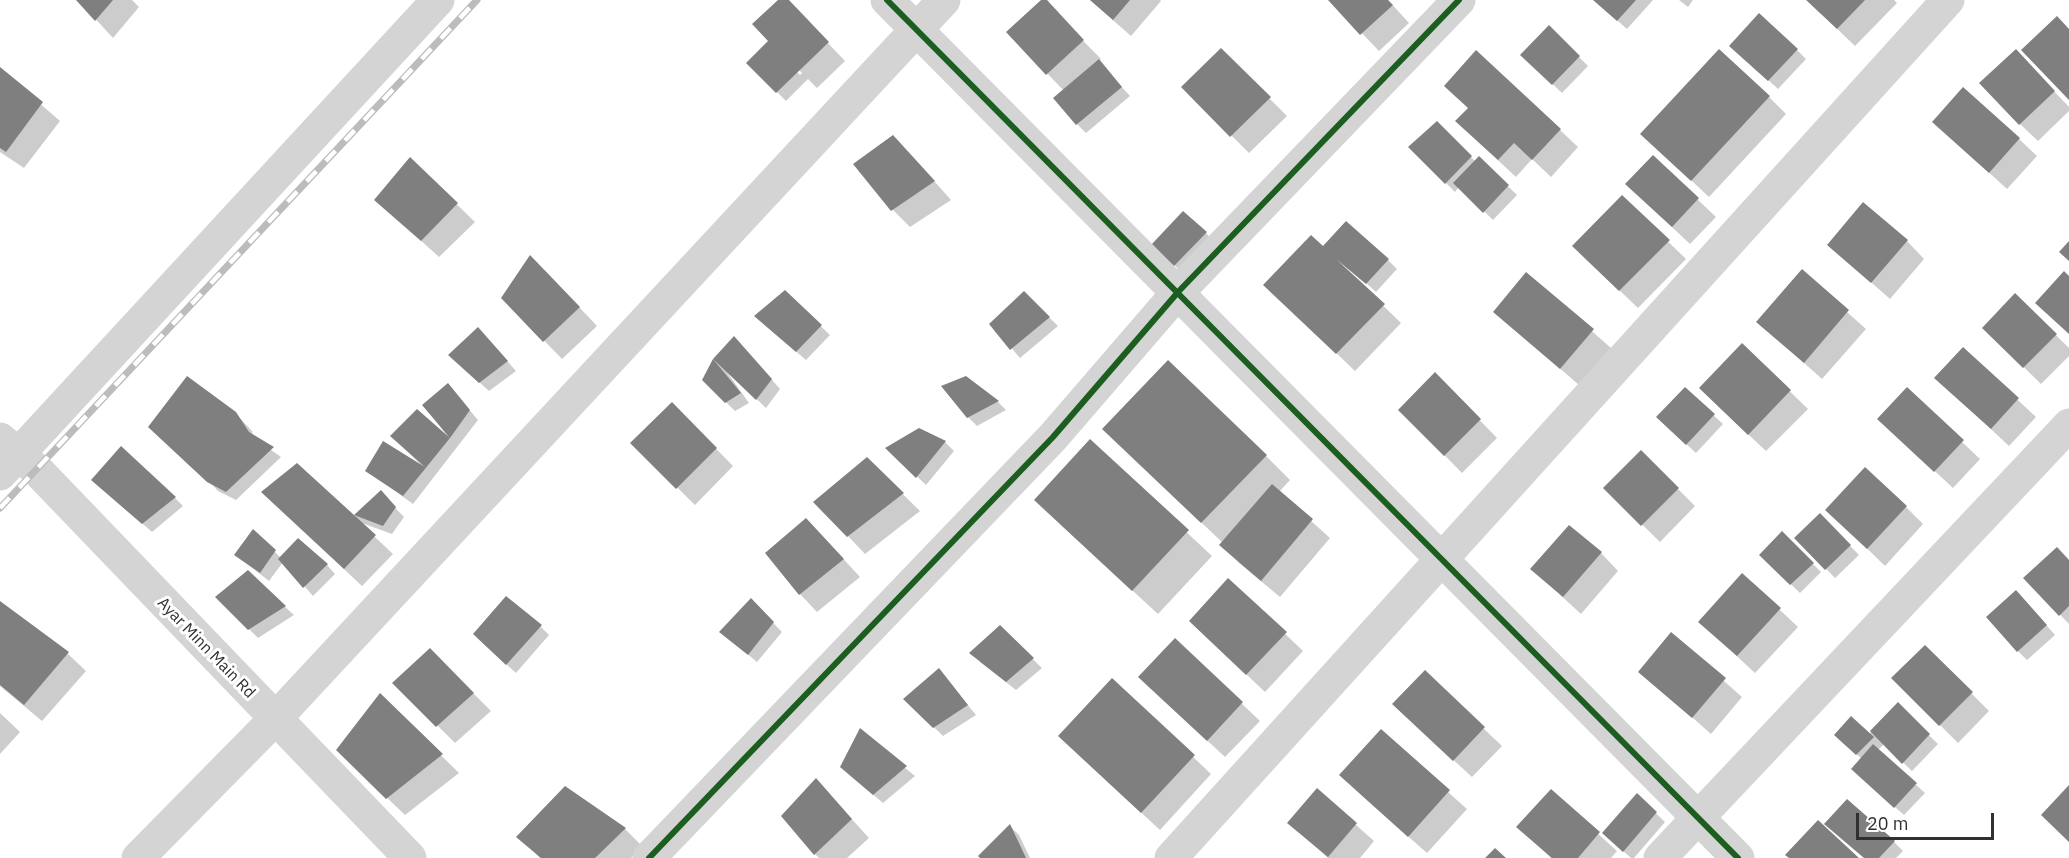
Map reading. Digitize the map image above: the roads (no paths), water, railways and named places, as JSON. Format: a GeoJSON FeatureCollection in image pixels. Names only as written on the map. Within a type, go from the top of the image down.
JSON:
{"type":"FeatureCollection","features":[{"type":"Feature","properties":{"kind":"street"},"geometry":{"type":"LineString","coordinates":[[6,456],[438,0]]}},
{"type":"Feature","properties":{"kind":"street"},"geometry":{"type":"LineString","coordinates":[[887,0],[1179,291],[1441,561],[1738,858]]}},
{"type":"Feature","properties":{"kind":"street"},"geometry":{"type":"LineString","coordinates":[[138,858],[274,719],[944,0]]}},
{"type":"Feature","properties":{"kind":"street"},"geometry":{"type":"LineString","coordinates":[[649,858],[1053,437],[1179,291],[1459,0]]}},
{"type":"Feature","properties":{"kind":"street"},"geometry":{"type":"LineString","coordinates":[[1171,858],[1948,0]]}},
{"type":"Feature","properties":{"kind":"street"},"geometry":{"type":"LineString","coordinates":[[1660,858],[2069,425]]}},
{"type":"Feature","properties":{"kind":"street","name":"Ayar Minn Main Rd"},"geometry":{"type":"LineString","coordinates":[[6,456],[37,470],[410,858]]}},
{"type":"Feature","properties":{"kind":"railway"},"geometry":{"type":"LineString","coordinates":[[0,508],[477,0]]}}]}
